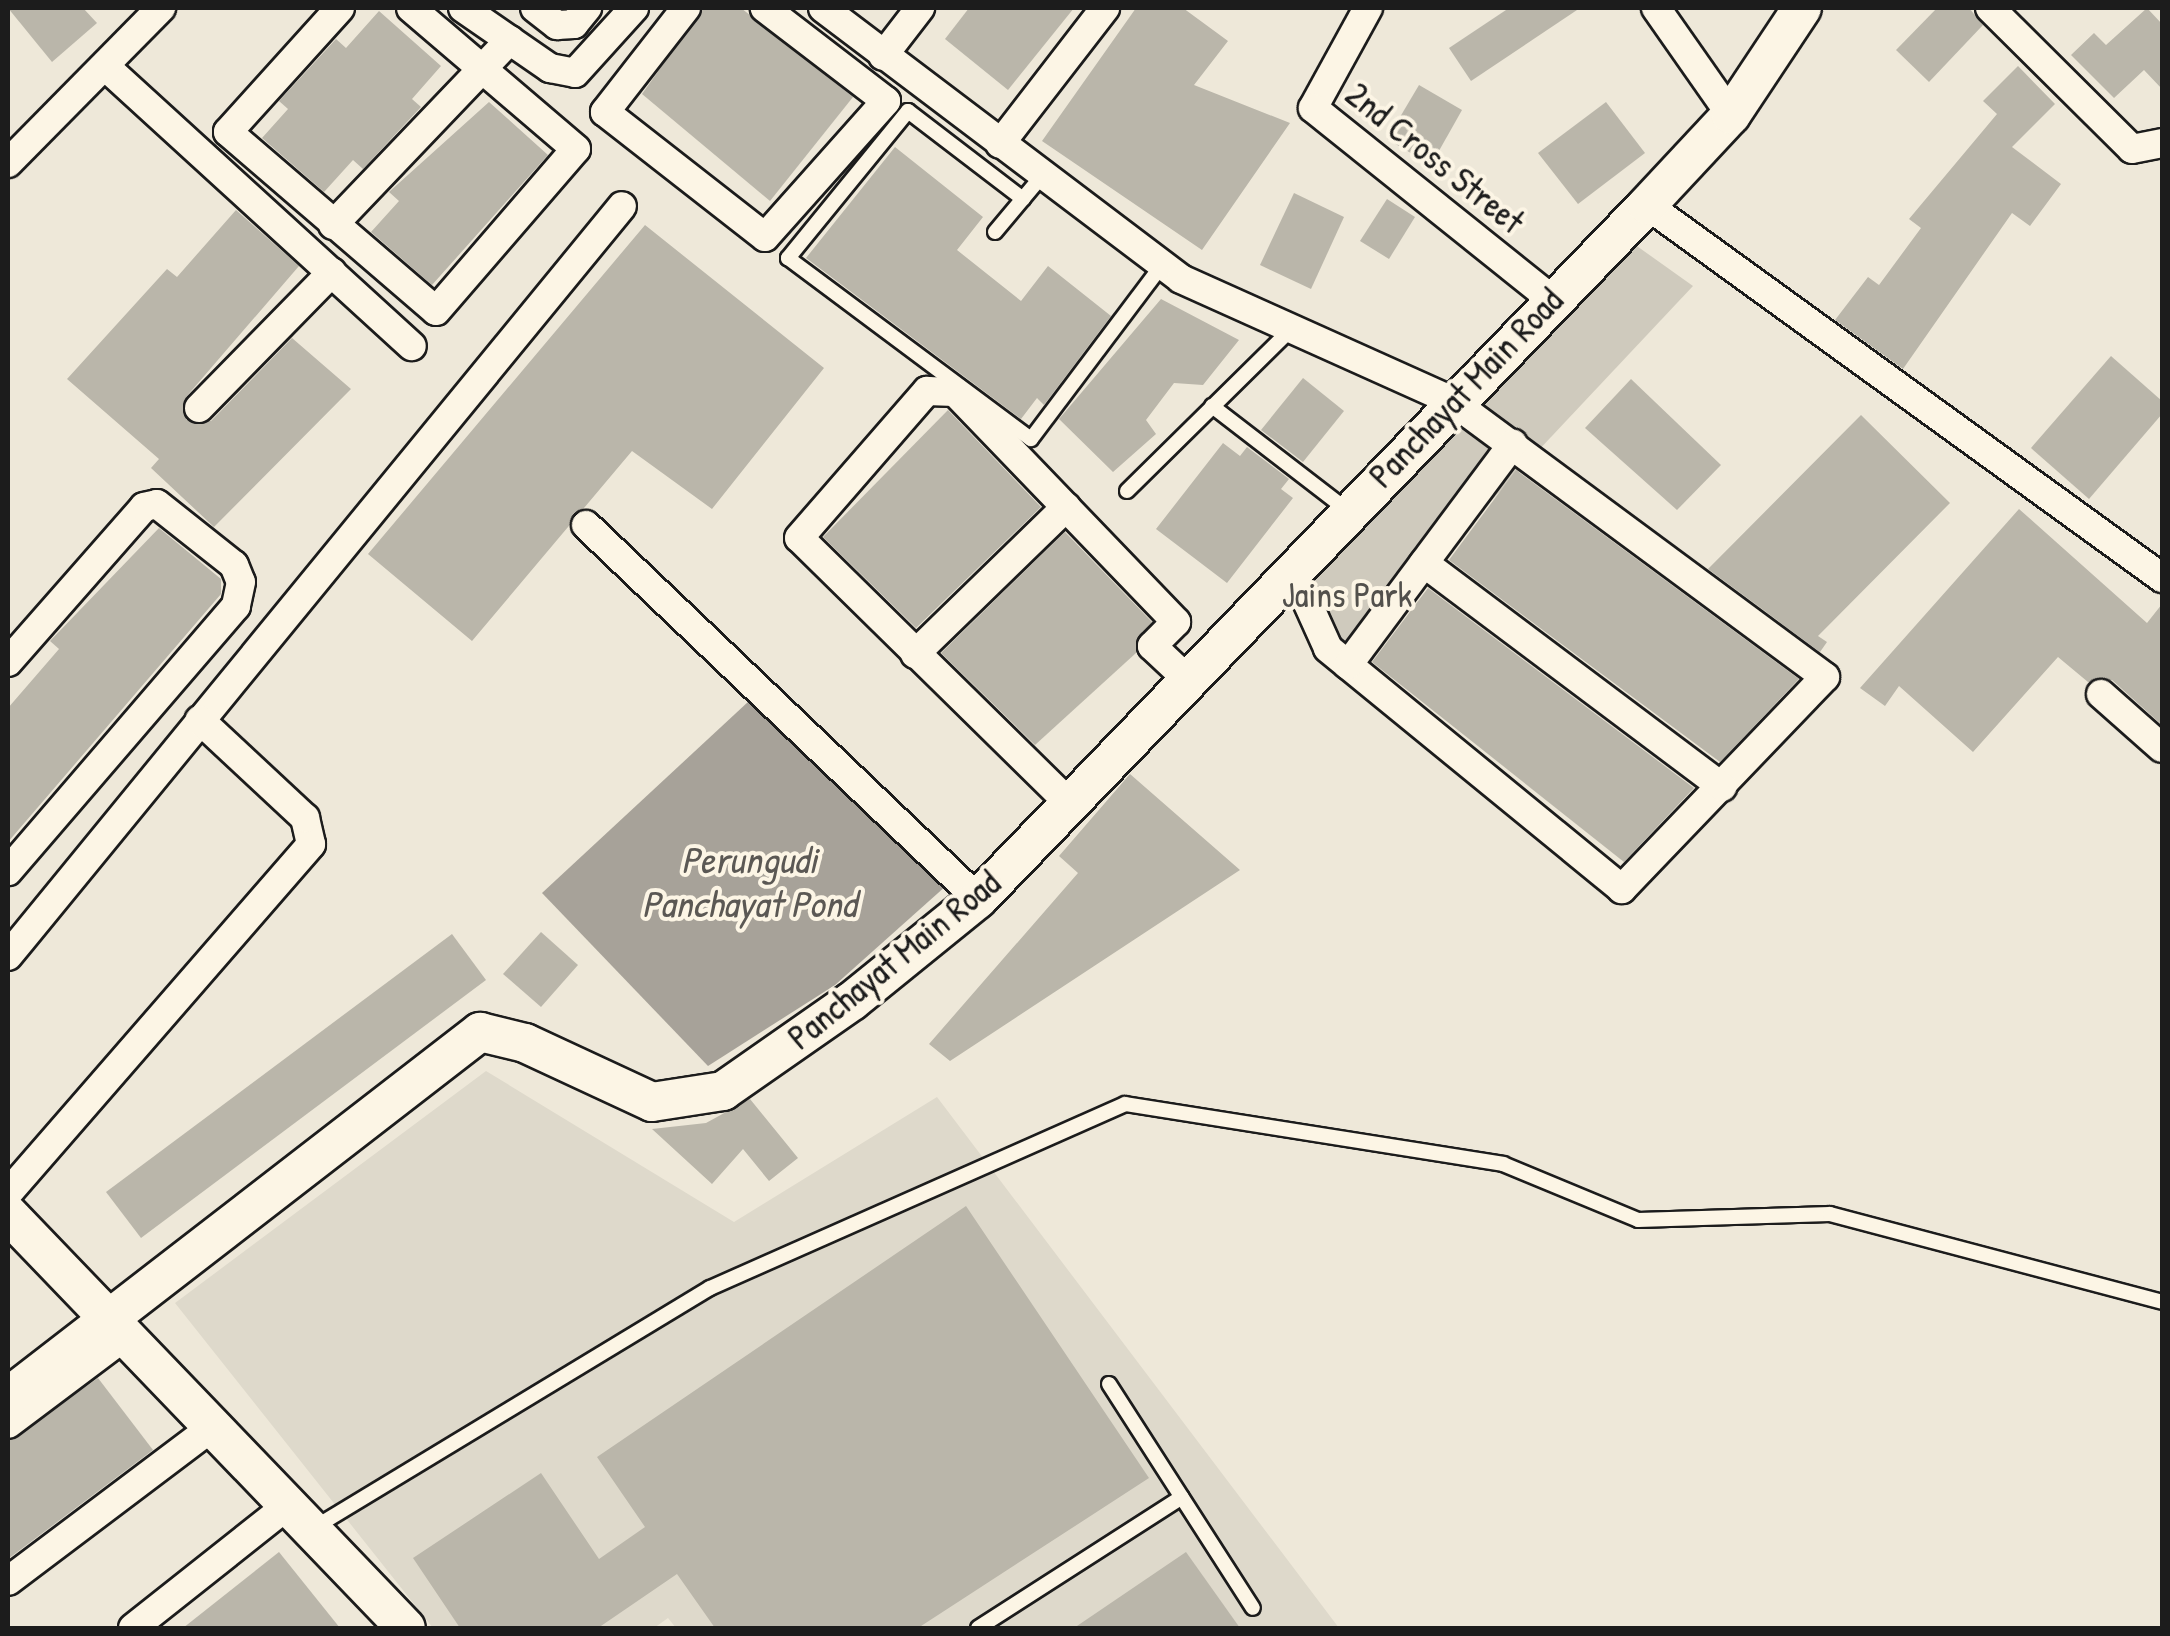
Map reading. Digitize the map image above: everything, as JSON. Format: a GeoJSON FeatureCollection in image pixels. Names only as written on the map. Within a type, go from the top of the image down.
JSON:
{"type":"FeatureCollection","features":[{"type":"Feature","properties":{"kind":"street"},"geometry":{"type":"LineString","coordinates":[[8,163],[161,8]]}},
{"type":"Feature","properties":{"kind":"street"},"geometry":{"type":"LineString","coordinates":[[340,8],[228,132],[333,225],[444,308],[576,154],[411,8]]}},
{"type":"Feature","properties":{"kind":"street"},"geometry":{"type":"LineString","coordinates":[[463,8],[510,40],[575,73],[634,8]]}},
{"type":"Feature","properties":{"kind":"street"},"geometry":{"type":"LineString","coordinates":[[534,8],[557,25],[574,24],[587,8]]}},
{"type":"Feature","properties":{"kind":"street"},"geometry":{"type":"LineString","coordinates":[[686,8],[605,112],[765,237],[886,101],[802,18],[766,8]]}},
{"type":"Feature","properties":{"kind":"street"},"geometry":{"type":"LineString","coordinates":[[823,8],[1162,265],[1287,332],[1452,401],[1820,668],[1825,677],[1814,693],[1622,889],[1348,665],[1284,577]]}},
{"type":"Feature","properties":{"kind":"street"},"geometry":{"type":"LineString","coordinates":[[884,56],[918,8]]}},
{"type":"Feature","properties":{"kind":"street"},"geometry":{"type":"LineString","coordinates":[[1000,144],[1106,8]]}},
{"type":"Feature","properties":{"kind":"street","name":"2nd Cross Street"},"geometry":{"type":"LineString","coordinates":[[1368,8],[1314,108],[1551,300]]}},
{"type":"Feature","properties":{"kind":"street"},"geometry":{"type":"LineString","coordinates":[[1656,8],[1730,114]]}},
{"type":"Feature","properties":{"kind":"street","name":"Panchayat Main Road"},"geometry":{"type":"LineString","coordinates":[[8,1397],[122,1325],[480,1032],[525,1043],[652,1102],[723,1091],[978,899],[1347,510],[1646,205],[1730,114],[1802,8]]}},
{"type":"Feature","properties":{"kind":"street"},"geometry":{"type":"LineString","coordinates":[[1990,8],[2132,150],[2162,143]]}},
{"type":"Feature","properties":{"kind":"street"},"geometry":{"type":"LineString","coordinates":[[333,225],[510,40]]}},
{"type":"Feature","properties":{"kind":"street"},"geometry":{"type":"LineString","coordinates":[[106,67],[412,346]]}},
{"type":"Feature","properties":{"kind":"street"},"geometry":{"type":"LineString","coordinates":[[1646,205],[2162,578]]}},
{"type":"Feature","properties":{"kind":"street"},"geometry":{"type":"LineString","coordinates":[[8,956],[622,206]]}},
{"type":"Feature","properties":{"kind":"street"},"geometry":{"type":"LineString","coordinates":[[199,408],[332,272]]}},
{"type":"Feature","properties":{"kind":"street"},"geometry":{"type":"LineString","coordinates":[[1069,804],[800,538],[927,391],[954,392],[1176,622],[1152,646],[1188,679]]}},
{"type":"Feature","properties":{"kind":"street"},"geometry":{"type":"LineString","coordinates":[[1348,665],[1513,444]]}},
{"type":"Feature","properties":{"kind":"street"},"geometry":{"type":"LineString","coordinates":[[8,662],[144,507],[157,504],[234,565],[241,582],[236,606],[8,871]]}},
{"type":"Feature","properties":{"kind":"street"},"geometry":{"type":"LineString","coordinates":[[915,654],[1066,507]]}},
{"type":"Feature","properties":{"kind":"street"},"geometry":{"type":"LineString","coordinates":[[586,526],[978,899]]}},
{"type":"Feature","properties":{"kind":"street"},"geometry":{"type":"LineString","coordinates":[[1424,563],[1722,787]]}},
{"type":"Feature","properties":{"kind":"street"},"geometry":{"type":"LineString","coordinates":[[2101,694],[2162,748]]}},
{"type":"Feature","properties":{"kind":"street"},"geometry":{"type":"LineString","coordinates":[[8,1193],[311,844],[305,818],[200,720]]}},
{"type":"Feature","properties":{"kind":"street"},"geometry":{"type":"LineString","coordinates":[[8,1214],[122,1325],[295,1521],[396,1625]]}},
{"type":"Feature","properties":{"kind":"street"},"geometry":{"type":"LineString","coordinates":[[8,1424],[122,1325]]}},
{"type":"Feature","properties":{"kind":"street"},"geometry":{"type":"LineString","coordinates":[[8,1582],[212,1427]]}},
{"type":"Feature","properties":{"kind":"street"},"geometry":{"type":"LineString","coordinates":[[133,1628],[295,1521]]}},
{"type":"Feature","properties":{"kind":"lane"},"geometry":{"type":"LineString","coordinates":[[1022,199],[908,111],[788,258],[1030,438],[1162,265]]}},
{"type":"Feature","properties":{"kind":"lane"},"geometry":{"type":"LineString","coordinates":[[995,232],[1042,176]]}},
{"type":"Feature","properties":{"kind":"lane"},"geometry":{"type":"LineString","coordinates":[[1126,491],[1287,332]]}},
{"type":"Feature","properties":{"kind":"lane"},"geometry":{"type":"LineString","coordinates":[[1212,406],[1347,510]]}},
{"type":"Feature","properties":{"kind":"lane"},"geometry":{"type":"LineString","coordinates":[[295,1521],[710,1288],[1125,1104],[1502,1164],[1638,1220],[1830,1214],[2162,1302]]}},
{"type":"Feature","properties":{"kind":"lane"},"geometry":{"type":"LineString","coordinates":[[1109,1384],[1253,1608]]}},
{"type":"Feature","properties":{"kind":"lane"},"geometry":{"type":"LineString","coordinates":[[978,1628],[1182,1498]]}},
{"type":"Feature","properties":{"kind":"shaded area"},"geometry":{"type":"Polygon","coordinates":[[[486,1071],[734,1222],[937,1097],[1339,1628],[676,1628],[668,1618],[654,1628],[433,1628],[175,1303],[486,1071]]]}},
{"type":"Feature","properties":{"kind":"green space","name":"Jains Park"},"geometry":{"type":"Polygon","coordinates":[[[1627,239],[1693,286],[1350,651],[1289,598],[1627,239]]]}},
{"type":"Feature","properties":{"kind":"water","name":"Perungudi Panchayat Pond"},"geometry":{"type":"Polygon","coordinates":[[[749,701],[947,885],[835,985],[708,1066],[542,893],[749,701]]]}},
{"type":"Feature","properties":{"kind":"building"},"geometry":{"type":"Polygon","coordinates":[[[8,8],[83,8],[97,23],[52,62],[8,8]]]}},
{"type":"Feature","properties":{"kind":"building"},"geometry":{"type":"Polygon","coordinates":[[[703,8],[741,8],[853,97],[770,201],[642,94],[703,8]]]}},
{"type":"Feature","properties":{"kind":"building"},"geometry":{"type":"Polygon","coordinates":[[[969,8],[1074,8],[1008,90],[945,39],[969,8]]]}},
{"type":"Feature","properties":{"kind":"building"},"geometry":{"type":"Polygon","coordinates":[[[1136,8],[1183,8],[1228,41],[1194,85],[1290,123],[1202,250],[1042,141],[1136,8]]]}},
{"type":"Feature","properties":{"kind":"building"},"geometry":{"type":"Polygon","coordinates":[[[1509,8],[1580,8],[1471,81],[1449,48],[1509,8]]]}},
{"type":"Feature","properties":{"kind":"building"},"geometry":{"type":"Polygon","coordinates":[[[1937,8],[1969,8],[1983,25],[1929,82],[1896,50],[1937,8]]]}},
{"type":"Feature","properties":{"kind":"building"},"geometry":{"type":"Polygon","coordinates":[[[2147,8],[2162,24],[2162,89],[2144,70],[2114,98],[2071,55],[2094,33],[2106,45],[2147,8]]]}},
{"type":"Feature","properties":{"kind":"building"},"geometry":{"type":"Polygon","coordinates":[[[379,11],[441,66],[412,99],[421,107],[363,169],[353,160],[324,192],[262,138],[288,109],[279,101],[336,39],[346,48],[379,11]]]}},
{"type":"Feature","properties":{"kind":"building"},"geometry":{"type":"Polygon","coordinates":[[[2018,66],[2055,104],[2012,147],[2061,184],[2030,226],[2012,213],[1903,369],[1835,320],[1868,277],[1879,285],[1921,228],[1909,219],[1997,114],[1983,101],[2018,66]]]}},
{"type":"Feature","properties":{"kind":"building"},"geometry":{"type":"Polygon","coordinates":[[[1419,85],[1462,110],[1431,165],[1387,139],[1419,85]]]}},
{"type":"Feature","properties":{"kind":"building"},"geometry":{"type":"Polygon","coordinates":[[[489,102],[548,155],[432,285],[371,232],[399,201],[389,192],[489,102]]]}},
{"type":"Feature","properties":{"kind":"building"},"geometry":{"type":"Polygon","coordinates":[[[1606,102],[1645,153],[1578,204],[1538,153],[1606,102]]]}},
{"type":"Feature","properties":{"kind":"building"},"geometry":{"type":"Polygon","coordinates":[[[895,147],[983,217],[957,250],[1021,301],[1048,266],[1111,316],[1044,405],[1037,398],[1021,419],[806,258],[895,147]]]}},
{"type":"Feature","properties":{"kind":"building"},"geometry":{"type":"Polygon","coordinates":[[[1294,193],[1344,217],[1311,289],[1260,265],[1294,193]]]}},
{"type":"Feature","properties":{"kind":"building"},"geometry":{"type":"Polygon","coordinates":[[[1387,199],[1415,217],[1389,259],[1360,241],[1387,199]]]}},
{"type":"Feature","properties":{"kind":"building"},"geometry":{"type":"Polygon","coordinates":[[[236,210],[299,266],[186,397],[186,420],[211,421],[292,338],[351,389],[214,527],[151,468],[159,459],[67,379],[167,269],[177,277],[236,210]]]}},
{"type":"Feature","properties":{"kind":"building"},"geometry":{"type":"Polygon","coordinates":[[[645,225],[824,368],[712,509],[632,451],[472,641],[368,554],[645,225]]]}},
{"type":"Feature","properties":{"kind":"building"},"geometry":{"type":"Polygon","coordinates":[[[1161,299],[1239,340],[1203,385],[1174,383],[1146,420],[1156,434],[1113,472],[1059,419],[1161,299]]]}},
{"type":"Feature","properties":{"kind":"building"},"geometry":{"type":"Polygon","coordinates":[[[2111,356],[2162,401],[2162,414],[2089,499],[2031,448],[2111,356]]]}},
{"type":"Feature","properties":{"kind":"building"},"geometry":{"type":"Polygon","coordinates":[[[1303,378],[1344,411],[1303,462],[1261,430],[1303,378]]]}},
{"type":"Feature","properties":{"kind":"building"},"geometry":{"type":"Polygon","coordinates":[[[1631,379],[1721,465],[1677,510],[1585,428],[1631,379]]]}},
{"type":"Feature","properties":{"kind":"building"},"geometry":{"type":"Polygon","coordinates":[[[948,410],[1041,507],[916,628],[823,537],[948,410]]]}},
{"type":"Feature","properties":{"kind":"building"},"geometry":{"type":"Polygon","coordinates":[[[1861,415],[1950,503],[1818,636],[1827,642],[1820,652],[1708,569],[1861,415]]]}},
{"type":"Feature","properties":{"kind":"building"},"geometry":{"type":"Polygon","coordinates":[[[1223,443],[1240,456],[1247,447],[1289,479],[1281,489],[1293,498],[1227,583],[1156,529],[1223,443]]]}},
{"type":"Feature","properties":{"kind":"building"},"geometry":{"type":"Polygon","coordinates":[[[1516,470],[1799,679],[1720,762],[1449,560],[1516,470]]]}},
{"type":"Feature","properties":{"kind":"building"},"geometry":{"type":"Polygon","coordinates":[[[2019,509],[2147,623],[2162,604],[2162,725],[2112,680],[2088,682],[2058,657],[1973,752],[1899,686],[1885,706],[1860,688],[2019,509]]]}},
{"type":"Feature","properties":{"kind":"building"},"geometry":{"type":"Polygon","coordinates":[[[159,528],[221,579],[221,594],[8,842],[8,708],[59,649],[50,641],[159,528]]]}},
{"type":"Feature","properties":{"kind":"building"},"geometry":{"type":"Polygon","coordinates":[[[1065,532],[1152,622],[1136,653],[1035,745],[941,653],[1065,532]]]}},
{"type":"Feature","properties":{"kind":"building"},"geometry":{"type":"Polygon","coordinates":[[[1428,588],[1694,788],[1624,862],[1372,662],[1428,588]]]}},
{"type":"Feature","properties":{"kind":"building"},"geometry":{"type":"Polygon","coordinates":[[[1130,774],[1240,870],[950,1061],[929,1044],[1078,873],[1059,856],[1130,774]]]}},
{"type":"Feature","properties":{"kind":"building"},"geometry":{"type":"Polygon","coordinates":[[[541,932],[578,965],[541,1007],[503,974],[541,932]]]}},
{"type":"Feature","properties":{"kind":"building"},"geometry":{"type":"Polygon","coordinates":[[[452,934],[486,980],[141,1238],[106,1192],[452,934]]]}},
{"type":"Feature","properties":{"kind":"building"},"geometry":{"type":"Polygon","coordinates":[[[750,1099],[798,1158],[769,1181],[743,1149],[712,1184],[652,1129],[706,1123],[750,1099]]]}},
{"type":"Feature","properties":{"kind":"building"},"geometry":{"type":"Polygon","coordinates":[[[966,1206],[1149,1478],[918,1628],[715,1628],[677,1574],[598,1628],[460,1628],[413,1558],[541,1473],[599,1559],[645,1527],[597,1457],[966,1206]]]}},
{"type":"Feature","properties":{"kind":"building"},"geometry":{"type":"Polygon","coordinates":[[[98,1378],[153,1450],[8,1559],[8,1441],[98,1378]]]}},
{"type":"Feature","properties":{"kind":"building"},"geometry":{"type":"Polygon","coordinates":[[[279,1552],[340,1628],[183,1628],[279,1552]]]}},
{"type":"Feature","properties":{"kind":"building"},"geometry":{"type":"Polygon","coordinates":[[[1186,1552],[1240,1628],[1074,1628],[1186,1552]]]}}]}
